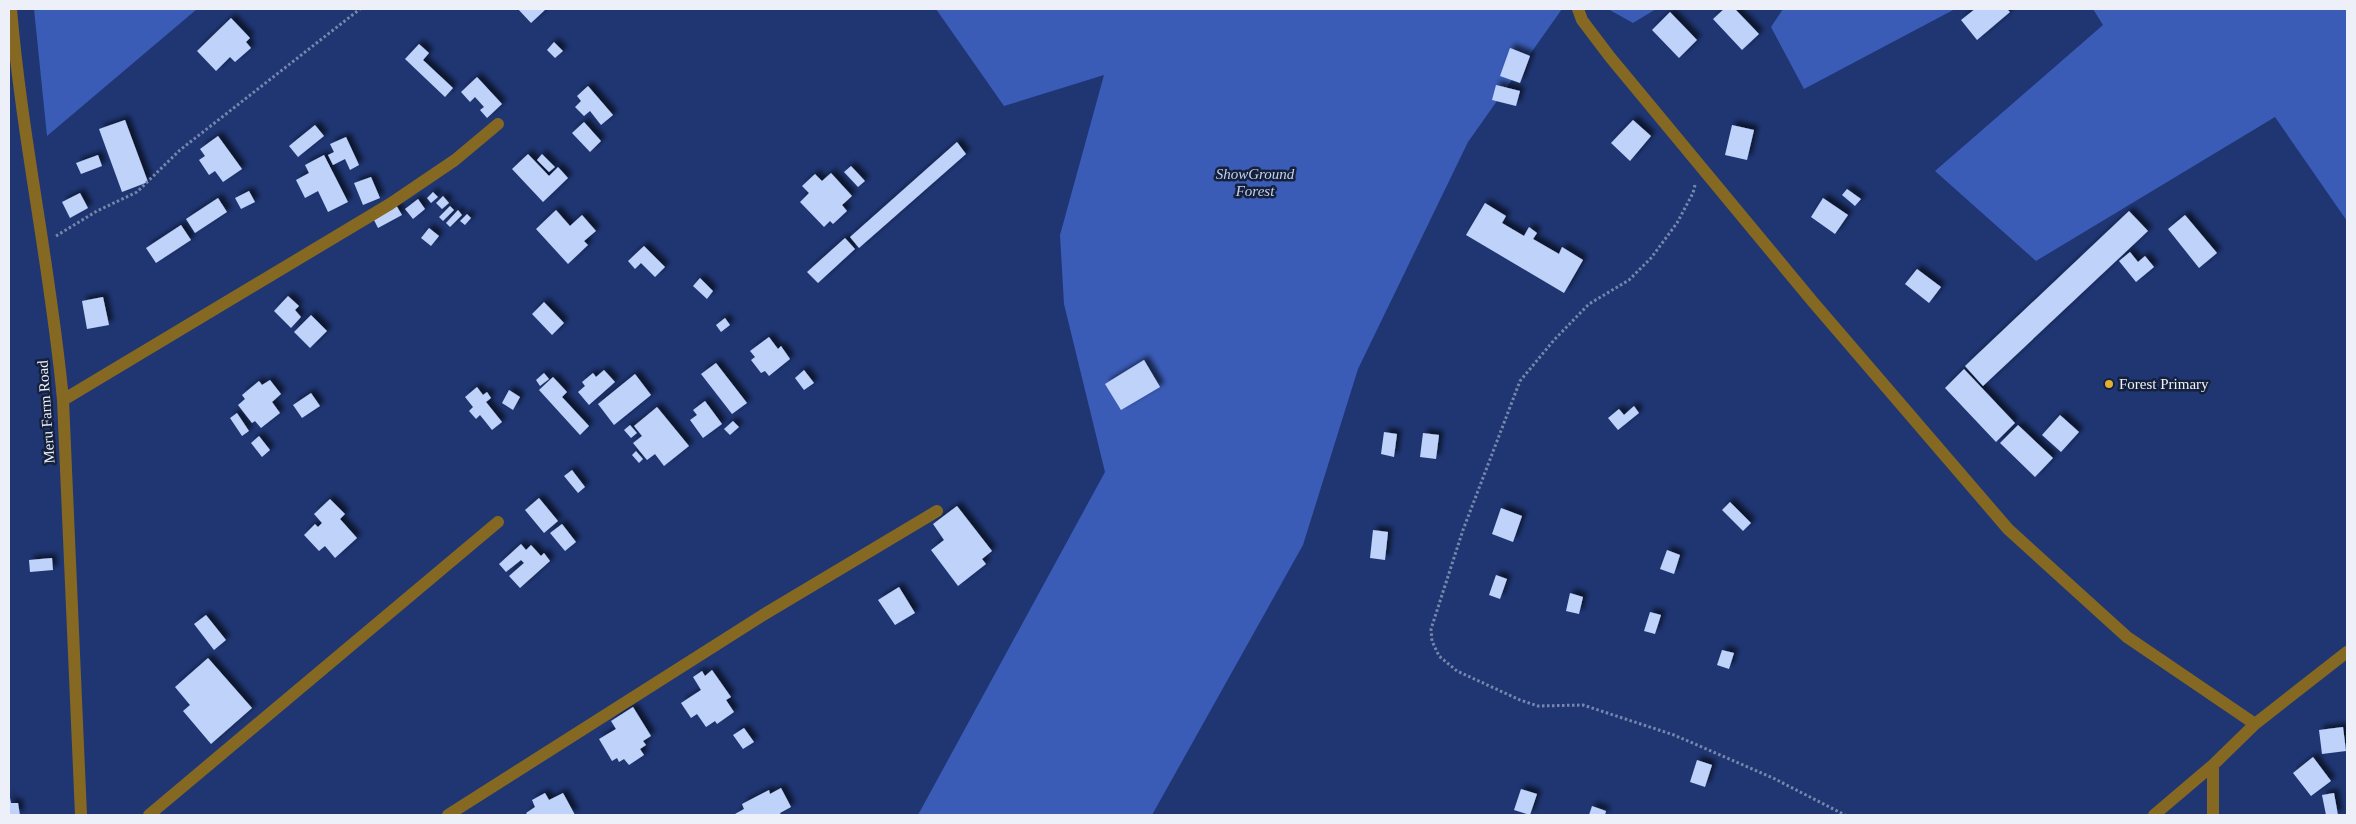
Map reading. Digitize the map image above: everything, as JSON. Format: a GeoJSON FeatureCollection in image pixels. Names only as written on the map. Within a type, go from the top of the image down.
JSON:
{"type":"FeatureCollection","features":[{"type":"Feature","properties":{"kind":"street","name":"Meru Farm Road"},"geometry":{"type":"LineString","coordinates":[[11,9],[10,26],[57,338],[63,400],[81,815]]}},
{"type":"Feature","properties":{"kind":"street"},"geometry":{"type":"LineString","coordinates":[[1578,9],[1582,20],[1610,57],[1699,165],[2008,529],[2127,637],[2255,724]]}},
{"type":"Feature","properties":{"kind":"street"},"geometry":{"type":"LineString","coordinates":[[63,400],[390,204],[455,160],[498,124]]}},
{"type":"Feature","properties":{"kind":"street"},"geometry":{"type":"LineString","coordinates":[[448,815],[764,615],[937,511]]}},
{"type":"Feature","properties":{"kind":"street"},"geometry":{"type":"LineString","coordinates":[[149,815],[498,522]]}},
{"type":"Feature","properties":{"kind":"street"},"geometry":{"type":"LineString","coordinates":[[2154,815],[2213,766],[2255,724],[2347,652]]}},
{"type":"Feature","properties":{"kind":"street"},"geometry":{"type":"LineString","coordinates":[[2213,766],[2213,815]]}},
{"type":"Feature","properties":{"kind":"path"},"geometry":{"type":"LineString","coordinates":[[43,244],[97,212],[137,192],[180,150],[360,9]]}},
{"type":"Feature","properties":{"kind":"path"},"geometry":{"type":"LineString","coordinates":[[1699,165],[1693,193],[1668,238],[1629,280],[1589,304],[1554,340],[1520,381],[1463,530],[1431,629],[1432,641],[1439,656],[1457,671],[1520,700],[1538,706],[1582,705],[1674,735],[1773,778],[1844,815]]}},
{"type":"Feature","properties":{"kind":"green space"},"geometry":{"type":"Polygon","coordinates":[[[34,9],[197,9],[47,136],[34,9]]]}},
{"type":"Feature","properties":{"kind":"green space","name":"ShowGround Forest"},"geometry":{"type":"Polygon","coordinates":[[[936,9],[1562,9],[1468,142],[1358,369],[1303,545],[1152,815],[918,815],[1105,472],[1064,304],[1060,235],[1104,75],[1004,106],[936,9]]]}},
{"type":"Feature","properties":{"kind":"green space"},"geometry":{"type":"Polygon","coordinates":[[[1608,9],[1656,9],[1633,23],[1608,9]]]}},
{"type":"Feature","properties":{"kind":"green space"},"geometry":{"type":"Polygon","coordinates":[[[1783,9],[1955,9],[1804,89],[1771,27],[1783,9]]]}},
{"type":"Feature","properties":{"kind":"green space"},"geometry":{"type":"Polygon","coordinates":[[[2093,9],[2347,9],[2347,221],[2275,117],[2036,261],[1935,171],[2103,25],[2093,9]]]}},
{"type":"Feature","properties":{"kind":"building"},"geometry":{"type":"Polygon","coordinates":[[[518,9],[546,9],[531,23],[518,9]]]}},
{"type":"Feature","properties":{"kind":"building"},"geometry":{"type":"Polygon","coordinates":[[[1724,9],[1735,9],[1759,34],[1742,50],[1713,19],[1724,9]]]}},
{"type":"Feature","properties":{"kind":"building"},"geometry":{"type":"Polygon","coordinates":[[[1975,9],[2007,9],[2010,12],[1977,40],[1961,20],[1975,9]]]}},
{"type":"Feature","properties":{"kind":"building"},"geometry":{"type":"Polygon","coordinates":[[[1670,12],[1697,40],[1679,58],[1652,30],[1670,12]]]}},
{"type":"Feature","properties":{"kind":"building"},"geometry":{"type":"Polygon","coordinates":[[[231,18],[250,38],[246,42],[251,48],[235,62],[230,57],[216,71],[197,51],[231,18]]]}},
{"type":"Feature","properties":{"kind":"building"},"geometry":{"type":"Polygon","coordinates":[[[554,42],[563,51],[555,58],[547,50],[554,42]]]}},
{"type":"Feature","properties":{"kind":"building"},"geometry":{"type":"Polygon","coordinates":[[[419,44],[429,53],[423,60],[453,88],[445,97],[405,59],[419,44]]]}},
{"type":"Feature","properties":{"kind":"building"},"geometry":{"type":"Polygon","coordinates":[[[1510,48],[1530,56],[1520,83],[1500,76],[1510,48]]]}},
{"type":"Feature","properties":{"kind":"building"},"geometry":{"type":"Polygon","coordinates":[[[477,77],[502,104],[487,118],[480,110],[484,107],[475,97],[470,102],[461,92],[477,77]]]}},
{"type":"Feature","properties":{"kind":"building"},"geometry":{"type":"Polygon","coordinates":[[[1496,85],[1520,91],[1516,106],[1492,100],[1496,85]]]}},
{"type":"Feature","properties":{"kind":"building"},"geometry":{"type":"Polygon","coordinates":[[[588,86],[613,115],[601,125],[590,111],[584,116],[575,107],[581,101],[577,96],[588,86]]]}},
{"type":"Feature","properties":{"kind":"building"},"geometry":{"type":"Polygon","coordinates":[[[125,120],[148,182],[122,192],[99,129],[125,120]]]}},
{"type":"Feature","properties":{"kind":"building"},"geometry":{"type":"Polygon","coordinates":[[[1633,120],[1651,136],[1630,161],[1611,143],[1633,120]]]}},
{"type":"Feature","properties":{"kind":"building"},"geometry":{"type":"Polygon","coordinates":[[[584,122],[601,141],[590,152],[572,133],[584,122]]]}},
{"type":"Feature","properties":{"kind":"building"},"geometry":{"type":"Polygon","coordinates":[[[315,125],[324,136],[298,157],[289,146],[315,125]]]}},
{"type":"Feature","properties":{"kind":"building"},"geometry":{"type":"Polygon","coordinates":[[[1732,125],[1754,130],[1747,160],[1725,155],[1732,125]]]}},
{"type":"Feature","properties":{"kind":"building"},"geometry":{"type":"Polygon","coordinates":[[[218,136],[242,169],[223,182],[215,171],[209,175],[199,160],[205,156],[200,149],[218,136]]]}},
{"type":"Feature","properties":{"kind":"building"},"geometry":{"type":"Polygon","coordinates":[[[346,137],[359,165],[350,170],[345,159],[333,165],[328,155],[334,152],[330,144],[346,137]]]}},
{"type":"Feature","properties":{"kind":"building"},"geometry":{"type":"Polygon","coordinates":[[[957,142],[966,154],[859,248],[850,237],[957,142]]]}},
{"type":"Feature","properties":{"kind":"building"},"geometry":{"type":"Polygon","coordinates":[[[528,154],[549,176],[558,167],[568,178],[543,202],[512,169],[528,154]]]}},
{"type":"Feature","properties":{"kind":"building"},"geometry":{"type":"Polygon","coordinates":[[[542,154],[555,167],[549,172],[537,160],[542,154]]]}},
{"type":"Feature","properties":{"kind":"building"},"geometry":{"type":"Polygon","coordinates":[[[98,155],[102,166],[81,174],[76,163],[98,155]]]}},
{"type":"Feature","properties":{"kind":"building"},"geometry":{"type":"Polygon","coordinates":[[[324,155],[348,202],[328,212],[318,191],[305,198],[296,180],[309,173],[305,165],[324,155]]]}},
{"type":"Feature","properties":{"kind":"building"},"geometry":{"type":"Polygon","coordinates":[[[851,166],[865,181],[858,187],[844,172],[851,166]]]}},
{"type":"Feature","properties":{"kind":"building"},"geometry":{"type":"Polygon","coordinates":[[[831,173],[852,196],[842,205],[847,211],[833,224],[830,221],[824,227],[800,202],[809,193],[802,186],[815,174],[822,181],[831,173]]]}},
{"type":"Feature","properties":{"kind":"building"},"geometry":{"type":"Polygon","coordinates":[[[371,177],[380,198],[363,205],[354,183],[371,177]]]}},
{"type":"Feature","properties":{"kind":"building"},"geometry":{"type":"Polygon","coordinates":[[[1847,189],[1861,199],[1855,206],[1842,195],[1847,189]]]}},
{"type":"Feature","properties":{"kind":"building"},"geometry":{"type":"Polygon","coordinates":[[[249,191],[255,202],[241,209],[235,198],[249,191]]]}},
{"type":"Feature","properties":{"kind":"building"},"geometry":{"type":"Polygon","coordinates":[[[433,192],[438,197],[431,203],[427,198],[433,192]]]}},
{"type":"Feature","properties":{"kind":"building"},"geometry":{"type":"Polygon","coordinates":[[[80,193],[88,208],[70,218],[62,202],[80,193]]]}},
{"type":"Feature","properties":{"kind":"building"},"geometry":{"type":"Polygon","coordinates":[[[443,196],[449,203],[442,209],[436,203],[443,196]]]}},
{"type":"Feature","properties":{"kind":"building"},"geometry":{"type":"Polygon","coordinates":[[[218,198],[227,212],[195,233],[186,219],[218,198]]]}},
{"type":"Feature","properties":{"kind":"building"},"geometry":{"type":"Polygon","coordinates":[[[1823,198],[1848,215],[1835,234],[1811,217],[1823,198]]]}},
{"type":"Feature","properties":{"kind":"building"},"geometry":{"type":"Polygon","coordinates":[[[418,199],[425,209],[413,219],[405,209],[418,199]]]}},
{"type":"Feature","properties":{"kind":"building"},"geometry":{"type":"Polygon","coordinates":[[[1485,203],[1506,216],[1502,223],[1524,236],[1529,227],[1537,233],[1533,239],[1559,254],[1562,247],[1583,260],[1564,293],[1466,235],[1485,203]]]}},
{"type":"Feature","properties":{"kind":"building"},"geometry":{"type":"Polygon","coordinates":[[[396,205],[402,215],[378,228],[373,218],[396,205]]]}},
{"type":"Feature","properties":{"kind":"building"},"geometry":{"type":"Polygon","coordinates":[[[450,206],[454,210],[443,221],[439,217],[450,206]]]}},
{"type":"Feature","properties":{"kind":"building"},"geometry":{"type":"Polygon","coordinates":[[[458,210],[462,215],[450,227],[446,223],[458,210]]]}},
{"type":"Feature","properties":{"kind":"building"},"geometry":{"type":"Polygon","coordinates":[[[556,210],[570,226],[582,215],[596,231],[584,241],[588,245],[568,264],[536,229],[556,210]]]}},
{"type":"Feature","properties":{"kind":"building"},"geometry":{"type":"Polygon","coordinates":[[[2129,211],[2148,231],[1983,386],[1965,366],[2129,211]]]}},
{"type":"Feature","properties":{"kind":"building"},"geometry":{"type":"Polygon","coordinates":[[[467,214],[471,218],[465,225],[460,221],[467,214]]]}},
{"type":"Feature","properties":{"kind":"building"},"geometry":{"type":"Polygon","coordinates":[[[2185,215],[2217,253],[2199,268],[2168,229],[2185,215]]]}},
{"type":"Feature","properties":{"kind":"building"},"geometry":{"type":"Polygon","coordinates":[[[181,225],[191,240],[156,263],[146,248],[181,225]]]}},
{"type":"Feature","properties":{"kind":"building"},"geometry":{"type":"Polygon","coordinates":[[[429,228],[439,236],[431,246],[421,238],[429,228]]]}},
{"type":"Feature","properties":{"kind":"building"},"geometry":{"type":"Polygon","coordinates":[[[845,238],[855,249],[818,283],[807,272],[845,238]]]}},
{"type":"Feature","properties":{"kind":"building"},"geometry":{"type":"Polygon","coordinates":[[[644,246],[665,267],[655,277],[641,263],[635,269],[628,261],[644,246]]]}},
{"type":"Feature","properties":{"kind":"building"},"geometry":{"type":"Polygon","coordinates":[[[2130,252],[2138,262],[2145,256],[2154,267],[2136,282],[2119,261],[2130,252]]]}},
{"type":"Feature","properties":{"kind":"building"},"geometry":{"type":"Polygon","coordinates":[[[1917,269],[1941,287],[1929,303],[1905,284],[1917,269]]]}},
{"type":"Feature","properties":{"kind":"building"},"geometry":{"type":"Polygon","coordinates":[[[700,278],[713,291],[707,299],[693,286],[700,278]]]}},
{"type":"Feature","properties":{"kind":"building"},"geometry":{"type":"Polygon","coordinates":[[[288,296],[299,306],[295,310],[301,317],[291,328],[274,311],[288,296]]]}},
{"type":"Feature","properties":{"kind":"building"},"geometry":{"type":"Polygon","coordinates":[[[103,297],[109,325],[87,329],[82,301],[103,297]]]}},
{"type":"Feature","properties":{"kind":"building"},"geometry":{"type":"Polygon","coordinates":[[[544,302],[564,323],[552,335],[532,314],[544,302]]]}},
{"type":"Feature","properties":{"kind":"building"},"geometry":{"type":"Polygon","coordinates":[[[311,315],[327,331],[310,348],[294,332],[311,315]]]}},
{"type":"Feature","properties":{"kind":"building"},"geometry":{"type":"Polygon","coordinates":[[[725,318],[730,325],[721,332],[716,325],[725,318]]]}},
{"type":"Feature","properties":{"kind":"building"},"geometry":{"type":"Polygon","coordinates":[[[769,337],[778,349],[781,346],[790,359],[769,376],[765,371],[761,373],[751,360],[755,357],[750,351],[769,337]]]}},
{"type":"Feature","properties":{"kind":"building"},"geometry":{"type":"Polygon","coordinates":[[[1144,360],[1160,387],[1121,410],[1105,384],[1144,360]]]}},
{"type":"Feature","properties":{"kind":"building"},"geometry":{"type":"Polygon","coordinates":[[[716,363],[747,403],[732,414],[701,374],[716,363]]]}},
{"type":"Feature","properties":{"kind":"building"},"geometry":{"type":"Polygon","coordinates":[[[1964,369],[2015,423],[1996,442],[1945,388],[1964,369]]]}},
{"type":"Feature","properties":{"kind":"building"},"geometry":{"type":"Polygon","coordinates":[[[604,370],[615,382],[589,405],[578,392],[585,386],[582,382],[593,373],[596,377],[604,370]]]}},
{"type":"Feature","properties":{"kind":"building"},"geometry":{"type":"Polygon","coordinates":[[[804,370],[814,383],[804,390],[795,378],[804,370]]]}},
{"type":"Feature","properties":{"kind":"building"},"geometry":{"type":"Polygon","coordinates":[[[544,373],[549,379],[540,386],[536,380],[544,373]]]}},
{"type":"Feature","properties":{"kind":"building"},"geometry":{"type":"Polygon","coordinates":[[[635,374],[651,395],[614,425],[598,404],[635,374]]]}},
{"type":"Feature","properties":{"kind":"building"},"geometry":{"type":"Polygon","coordinates":[[[553,377],[567,392],[562,397],[589,426],[580,435],[539,390],[553,377]]]}},
{"type":"Feature","properties":{"kind":"building"},"geometry":{"type":"Polygon","coordinates":[[[270,380],[281,394],[272,402],[280,413],[261,428],[255,421],[252,423],[238,405],[245,399],[242,395],[259,381],[262,385],[270,380]]]}},
{"type":"Feature","properties":{"kind":"building"},"geometry":{"type":"Polygon","coordinates":[[[477,387],[483,395],[487,392],[491,398],[486,402],[502,422],[492,430],[480,415],[476,419],[469,411],[473,407],[465,397],[477,387]]]}},
{"type":"Feature","properties":{"kind":"building"},"geometry":{"type":"Polygon","coordinates":[[[509,390],[520,397],[513,410],[502,403],[509,390]]]}},
{"type":"Feature","properties":{"kind":"building"},"geometry":{"type":"Polygon","coordinates":[[[311,393],[320,406],[302,418],[293,405],[311,393]]]}},
{"type":"Feature","properties":{"kind":"building"},"geometry":{"type":"Polygon","coordinates":[[[705,401],[722,424],[703,438],[690,420],[697,415],[693,410],[705,401]]]}},
{"type":"Feature","properties":{"kind":"building"},"geometry":{"type":"Polygon","coordinates":[[[1634,406],[1639,413],[1618,430],[1608,418],[1619,409],[1624,415],[1634,406]]]}},
{"type":"Feature","properties":{"kind":"building"},"geometry":{"type":"Polygon","coordinates":[[[657,407],[689,446],[664,466],[655,454],[647,460],[633,443],[642,436],[634,426],[657,407]]]}},
{"type":"Feature","properties":{"kind":"building"},"geometry":{"type":"Polygon","coordinates":[[[237,413],[249,431],[242,436],[230,418],[237,413]]]}},
{"type":"Feature","properties":{"kind":"building"},"geometry":{"type":"Polygon","coordinates":[[[2060,415],[2079,432],[2061,452],[2042,435],[2060,415]]]}},
{"type":"Feature","properties":{"kind":"building"},"geometry":{"type":"Polygon","coordinates":[[[733,421],[739,427],[730,435],[724,429],[733,421]]]}},
{"type":"Feature","properties":{"kind":"building"},"geometry":{"type":"Polygon","coordinates":[[[630,425],[637,433],[631,438],[624,430],[630,425]]]}},
{"type":"Feature","properties":{"kind":"building"},"geometry":{"type":"Polygon","coordinates":[[[2018,425],[2053,458],[2035,477],[2000,443],[2018,425]]]}},
{"type":"Feature","properties":{"kind":"building"},"geometry":{"type":"Polygon","coordinates":[[[1384,432],[1397,434],[1394,457],[1381,454],[1384,432]]]}},
{"type":"Feature","properties":{"kind":"building"},"geometry":{"type":"Polygon","coordinates":[[[1423,433],[1439,435],[1436,459],[1420,457],[1423,433]]]}},
{"type":"Feature","properties":{"kind":"building"},"geometry":{"type":"Polygon","coordinates":[[[259,436],[270,450],[262,457],[251,443],[259,436]]]}},
{"type":"Feature","properties":{"kind":"building"},"geometry":{"type":"Polygon","coordinates":[[[636,451],[643,459],[639,463],[632,455],[636,451]]]}},
{"type":"Feature","properties":{"kind":"building"},"geometry":{"type":"Polygon","coordinates":[[[572,470],[585,487],[578,493],[564,476],[572,470]]]}},
{"type":"Feature","properties":{"kind":"building"},"geometry":{"type":"Polygon","coordinates":[[[539,498],[558,521],[544,533],[525,510],[539,498]]]}},
{"type":"Feature","properties":{"kind":"building"},"geometry":{"type":"Polygon","coordinates":[[[330,499],[345,514],[340,519],[357,538],[335,558],[325,546],[319,551],[304,535],[315,524],[318,527],[322,523],[314,514],[330,499]]]}},
{"type":"Feature","properties":{"kind":"building"},"geometry":{"type":"Polygon","coordinates":[[[1730,502],[1751,523],[1743,531],[1722,510],[1730,502]]]}},
{"type":"Feature","properties":{"kind":"building"},"geometry":{"type":"Polygon","coordinates":[[[957,506],[992,551],[982,559],[986,564],[958,586],[931,550],[944,540],[933,524],[957,506]]]}},
{"type":"Feature","properties":{"kind":"building"},"geometry":{"type":"Polygon","coordinates":[[[1501,508],[1522,516],[1513,542],[1492,534],[1501,508]]]}},
{"type":"Feature","properties":{"kind":"building"},"geometry":{"type":"Polygon","coordinates":[[[562,524],[576,542],[565,551],[550,533],[562,524]]]}},
{"type":"Feature","properties":{"kind":"building"},"geometry":{"type":"Polygon","coordinates":[[[1373,530],[1388,532],[1385,560],[1370,558],[1373,530]]]}},
{"type":"Feature","properties":{"kind":"building"},"geometry":{"type":"Polygon","coordinates":[[[521,544],[526,550],[531,545],[541,556],[544,553],[550,561],[520,588],[509,576],[524,563],[521,560],[506,572],[499,564],[521,544]]]}},
{"type":"Feature","properties":{"kind":"building"},"geometry":{"type":"Polygon","coordinates":[[[1667,550],[1680,555],[1674,574],[1660,569],[1667,550]]]}},
{"type":"Feature","properties":{"kind":"building"},"geometry":{"type":"Polygon","coordinates":[[[52,558],[53,570],[30,572],[29,560],[52,558]]]}},
{"type":"Feature","properties":{"kind":"building"},"geometry":{"type":"Polygon","coordinates":[[[1496,575],[1507,579],[1500,599],[1489,595],[1496,575]]]}},
{"type":"Feature","properties":{"kind":"building"},"geometry":{"type":"Polygon","coordinates":[[[899,587],[915,613],[895,625],[878,600],[899,587]]]}},
{"type":"Feature","properties":{"kind":"building"},"geometry":{"type":"Polygon","coordinates":[[[1570,593],[1583,597],[1579,614],[1566,611],[1570,593]]]}},
{"type":"Feature","properties":{"kind":"building"},"geometry":{"type":"Polygon","coordinates":[[[1650,612],[1661,615],[1655,634],[1644,631],[1650,612]]]}},
{"type":"Feature","properties":{"kind":"building"},"geometry":{"type":"Polygon","coordinates":[[[206,615],[226,640],[214,650],[194,624],[206,615]]]}},
{"type":"Feature","properties":{"kind":"building"},"geometry":{"type":"Polygon","coordinates":[[[1722,650],[1734,653],[1729,669],[1717,665],[1722,650]]]}},
{"type":"Feature","properties":{"kind":"building"},"geometry":{"type":"Polygon","coordinates":[[[208,658],[252,708],[211,744],[183,711],[190,705],[175,687],[208,658]]]}},
{"type":"Feature","properties":{"kind":"building"},"geometry":{"type":"Polygon","coordinates":[[[712,670],[731,697],[726,700],[734,712],[717,724],[715,721],[706,727],[697,714],[691,718],[681,703],[701,690],[693,677],[702,671],[705,676],[712,670]]]}},
{"type":"Feature","properties":{"kind":"building"},"geometry":{"type":"Polygon","coordinates":[[[633,707],[651,736],[643,741],[646,745],[640,749],[644,755],[629,765],[624,759],[619,762],[617,758],[612,761],[599,739],[616,729],[611,721],[633,707]]]}},
{"type":"Feature","properties":{"kind":"building"},"geometry":{"type":"Polygon","coordinates":[[[2343,727],[2346,751],[2322,754],[2319,730],[2343,727]]]}},
{"type":"Feature","properties":{"kind":"building"},"geometry":{"type":"Polygon","coordinates":[[[744,728],[754,742],[743,749],[733,735],[744,728]]]}},
{"type":"Feature","properties":{"kind":"building"},"geometry":{"type":"Polygon","coordinates":[[[2313,757],[2331,781],[2311,796],[2293,773],[2313,757]]]}},
{"type":"Feature","properties":{"kind":"building"},"geometry":{"type":"Polygon","coordinates":[[[1697,760],[1712,765],[1705,787],[1690,782],[1697,760]]]}},
{"type":"Feature","properties":{"kind":"building"},"geometry":{"type":"Polygon","coordinates":[[[781,788],[791,807],[780,813],[781,815],[735,814],[744,809],[742,804],[769,790],[770,794],[781,788]]]}},
{"type":"Feature","properties":{"kind":"building"},"geometry":{"type":"Polygon","coordinates":[[[1521,789],[1537,794],[1530,815],[1514,810],[1521,789]]]}},
{"type":"Feature","properties":{"kind":"building"},"geometry":{"type":"Polygon","coordinates":[[[9,793],[11,803],[18,803],[20,815],[9,815],[9,793]]]}},
{"type":"Feature","properties":{"kind":"building"},"geometry":{"type":"Polygon","coordinates":[[[545,793],[549,800],[563,793],[575,815],[528,815],[526,813],[535,807],[532,800],[545,793]]]}},
{"type":"Feature","properties":{"kind":"building"},"geometry":{"type":"Polygon","coordinates":[[[2334,793],[2338,815],[2326,815],[2322,795],[2334,793]]]}},
{"type":"Feature","properties":{"kind":"building"},"geometry":{"type":"Polygon","coordinates":[[[1592,806],[1606,811],[1605,815],[1589,815],[1592,806]]]}},
{"type":"Feature","properties":{"kind":"place","name":"Forest Primary"},"geometry":{"type":"Point","coordinates":[2109,384]}}]}
